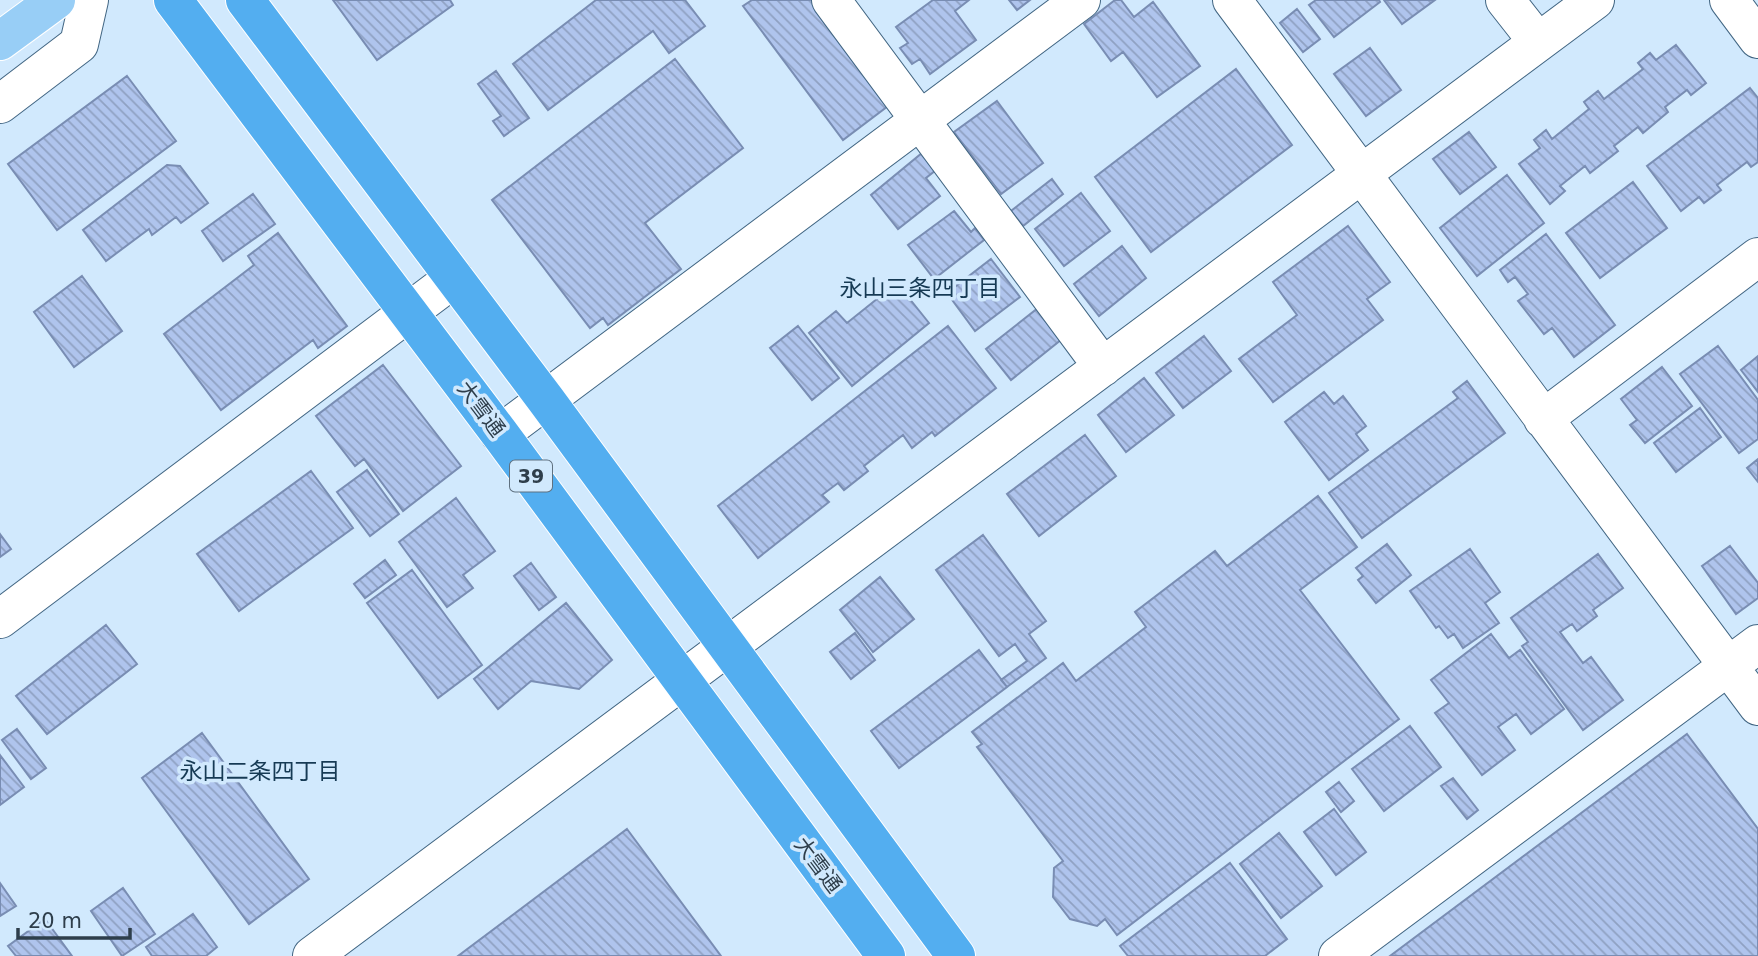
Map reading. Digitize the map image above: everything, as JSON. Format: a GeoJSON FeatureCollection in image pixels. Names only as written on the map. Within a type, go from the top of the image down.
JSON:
{"type":"FeatureCollection","features":[{"type":"Feature","properties":{"kind":"highway","name":"大雪通"},"geometry":{"type":"LineString","coordinates":[[173,0],[500,434],[886,956]]}},
{"type":"Feature","properties":{"kind":"highway","name":"39"},"geometry":{"type":"LineString","coordinates":[[245,0],[546,400],[956,956]]}},
{"type":"Feature","properties":{"kind":"main road"},"geometry":{"type":"LineString","coordinates":[[0,41],[56,0]]}},
{"type":"Feature","properties":{"kind":"street"},"geometry":{"type":"LineString","coordinates":[[0,104],[79,44],[89,0]]}},
{"type":"Feature","properties":{"kind":"street"},"geometry":{"type":"LineString","coordinates":[[831,0],[917,120],[1103,367]]}},
{"type":"Feature","properties":{"kind":"street"},"geometry":{"type":"LineString","coordinates":[[500,434],[1081,0]]}},
{"type":"Feature","properties":{"kind":"street"},"geometry":{"type":"LineString","coordinates":[[1232,0],[1543,419],[1743,655],[1758,706]]}},
{"type":"Feature","properties":{"kind":"street"},"geometry":{"type":"LineString","coordinates":[[1505,0],[1538,42]]}},
{"type":"Feature","properties":{"kind":"street"},"geometry":{"type":"LineString","coordinates":[[312,956],[1595,0]]}},
{"type":"Feature","properties":{"kind":"street"},"geometry":{"type":"LineString","coordinates":[[1729,0],[1758,39]]}},
{"type":"Feature","properties":{"kind":"street"},"geometry":{"type":"LineString","coordinates":[[1543,419],[1758,257]]}},
{"type":"Feature","properties":{"kind":"street"},"geometry":{"type":"LineString","coordinates":[[0,618],[454,278]]}},
{"type":"Feature","properties":{"kind":"street"},"geometry":{"type":"LineString","coordinates":[[1339,956],[1743,655]]}},
{"type":"Feature","properties":{"kind":"building"},"geometry":{"type":"Polygon","coordinates":[[[333,0],[450,0],[453,5],[377,60],[333,0]]]}},
{"type":"Feature","properties":{"kind":"building"},"geometry":{"type":"Polygon","coordinates":[[[596,0],[685,0],[705,26],[669,53],[653,31],[548,110],[513,64],[596,0]]]}},
{"type":"Feature","properties":{"kind":"building"},"geometry":{"type":"Polygon","coordinates":[[[752,0],[814,0],[892,103],[843,140],[743,6],[752,0]]]}},
{"type":"Feature","properties":{"kind":"building"},"geometry":{"type":"Polygon","coordinates":[[[933,0],[969,0],[955,11],[976,40],[930,74],[920,59],[912,64],[900,48],[908,43],[896,27],[933,0]]]}},
{"type":"Feature","properties":{"kind":"building"},"geometry":{"type":"Polygon","coordinates":[[[1009,0],[1030,0],[1017,10],[1009,0]]]}},
{"type":"Feature","properties":{"kind":"building"},"geometry":{"type":"Polygon","coordinates":[[[1115,0],[1121,0],[1134,17],[1153,2],[1200,66],[1157,97],[1123,52],[1111,61],[1084,24],[1115,0]]]}},
{"type":"Feature","properties":{"kind":"building"},"geometry":{"type":"Polygon","coordinates":[[[1316,0],[1380,2],[1334,37],[1309,5],[1316,0]]]}},
{"type":"Feature","properties":{"kind":"building"},"geometry":{"type":"Polygon","coordinates":[[[1384,0],[1435,0],[1402,24],[1384,0]]]}},
{"type":"Feature","properties":{"kind":"building"},"geometry":{"type":"Polygon","coordinates":[[[1297,9],[1320,39],[1303,52],[1280,23],[1297,9]]]}},
{"type":"Feature","properties":{"kind":"building"},"geometry":{"type":"Polygon","coordinates":[[[1676,45],[1706,83],[1691,95],[1687,90],[1665,107],[1668,112],[1643,133],[1638,127],[1614,146],[1618,151],[1590,173],[1585,166],[1560,186],[1565,191],[1550,204],[1519,164],[1540,148],[1534,140],[1546,130],[1552,139],[1589,109],[1584,102],[1598,91],[1604,99],[1643,69],[1638,63],[1650,53],[1656,60],[1676,45]]]}},
{"type":"Feature","properties":{"kind":"building"},"geometry":{"type":"Polygon","coordinates":[[[1370,48],[1401,90],[1366,116],[1334,74],[1370,48]]]}},
{"type":"Feature","properties":{"kind":"building"},"geometry":{"type":"Polygon","coordinates":[[[675,59],[743,148],[645,223],[681,269],[608,325],[603,318],[590,328],[492,200],[675,59]]]}},
{"type":"Feature","properties":{"kind":"building"},"geometry":{"type":"Polygon","coordinates":[[[1236,69],[1292,145],[1151,252],[1095,177],[1236,69]]]}},
{"type":"Feature","properties":{"kind":"building"},"geometry":{"type":"Polygon","coordinates":[[[496,71],[529,118],[504,136],[493,121],[501,116],[478,84],[496,71]]]}},
{"type":"Feature","properties":{"kind":"building"},"geometry":{"type":"Polygon","coordinates":[[[127,76],[176,141],[57,230],[8,164],[127,76]]]}},
{"type":"Feature","properties":{"kind":"building"},"geometry":{"type":"Polygon","coordinates":[[[1750,88],[1758,98],[1758,162],[1751,167],[1747,162],[1717,185],[1721,190],[1704,203],[1699,197],[1681,211],[1647,166],[1750,88]]]}},
{"type":"Feature","properties":{"kind":"building"},"geometry":{"type":"Polygon","coordinates":[[[997,101],[1043,163],[1001,194],[954,132],[997,101]]]}},
{"type":"Feature","properties":{"kind":"building"},"geometry":{"type":"Polygon","coordinates":[[[1469,132],[1496,167],[1460,194],[1433,159],[1469,132]]]}},
{"type":"Feature","properties":{"kind":"building"},"geometry":{"type":"Polygon","coordinates":[[[922,153],[936,170],[926,178],[940,196],[898,229],[871,195],[922,153]]]}},
{"type":"Feature","properties":{"kind":"building"},"geometry":{"type":"Polygon","coordinates":[[[167,165],[180,166],[208,203],[181,223],[176,217],[152,235],[149,229],[106,261],[83,230],[167,165]]]}},
{"type":"Feature","properties":{"kind":"building"},"geometry":{"type":"Polygon","coordinates":[[[1507,175],[1544,223],[1477,276],[1440,228],[1507,175]]]}},
{"type":"Feature","properties":{"kind":"building"},"geometry":{"type":"Polygon","coordinates":[[[1052,179],[1063,194],[1023,226],[1011,211],[1052,179]]]}},
{"type":"Feature","properties":{"kind":"building"},"geometry":{"type":"Polygon","coordinates":[[[1633,182],[1667,228],[1600,278],[1566,233],[1633,182]]]}},
{"type":"Feature","properties":{"kind":"building"},"geometry":{"type":"Polygon","coordinates":[[[1081,193],[1110,231],[1064,266],[1035,229],[1081,193]]]}},
{"type":"Feature","properties":{"kind":"building"},"geometry":{"type":"Polygon","coordinates":[[[253,194],[275,224],[223,261],[202,231],[253,194]]]}},
{"type":"Feature","properties":{"kind":"building"},"geometry":{"type":"Polygon","coordinates":[[[954,211],[971,232],[975,228],[984,240],[934,279],[908,245],[954,211]]]}},
{"type":"Feature","properties":{"kind":"building"},"geometry":{"type":"Polygon","coordinates":[[[1348,226],[1390,282],[1367,299],[1383,320],[1273,402],[1239,359],[1297,315],[1273,282],[1348,226]]]}},
{"type":"Feature","properties":{"kind":"building"},"geometry":{"type":"Polygon","coordinates":[[[278,233],[347,326],[318,348],[313,340],[221,410],[164,334],[254,265],[248,256],[278,233]]]}},
{"type":"Feature","properties":{"kind":"building"},"geometry":{"type":"Polygon","coordinates":[[[1546,234],[1615,325],[1574,357],[1552,328],[1544,334],[1518,301],[1528,294],[1515,277],[1508,282],[1500,270],[1546,234]]]}},
{"type":"Feature","properties":{"kind":"building"},"geometry":{"type":"Polygon","coordinates":[[[1122,246],[1146,278],[1099,316],[1074,284],[1122,246]]]}},
{"type":"Feature","properties":{"kind":"building"},"geometry":{"type":"Polygon","coordinates":[[[991,259],[1020,297],[975,331],[947,293],[991,259]]]}},
{"type":"Feature","properties":{"kind":"building"},"geometry":{"type":"Polygon","coordinates":[[[82,276],[122,331],[74,367],[34,312],[82,276]]]}},
{"type":"Feature","properties":{"kind":"building"},"geometry":{"type":"Polygon","coordinates":[[[897,283],[929,323],[852,386],[809,333],[836,311],[847,323],[897,283]]]}},
{"type":"Feature","properties":{"kind":"building"},"geometry":{"type":"Polygon","coordinates":[[[1038,308],[1062,339],[1011,380],[986,349],[1038,308]]]}},
{"type":"Feature","properties":{"kind":"building"},"geometry":{"type":"Polygon","coordinates":[[[798,326],[839,378],[812,400],[770,348],[798,326]]]}},
{"type":"Feature","properties":{"kind":"building"},"geometry":{"type":"Polygon","coordinates":[[[948,326],[996,388],[935,436],[932,432],[912,448],[903,435],[864,466],[868,471],[844,490],[838,483],[822,495],[829,502],[758,558],[718,506],[948,326]]]}},
{"type":"Feature","properties":{"kind":"building"},"geometry":{"type":"Polygon","coordinates":[[[1204,336],[1231,371],[1183,408],[1156,373],[1204,336]]]}},
{"type":"Feature","properties":{"kind":"building"},"geometry":{"type":"Polygon","coordinates":[[[1718,346],[1758,400],[1758,439],[1739,453],[1680,374],[1718,346]]]}},
{"type":"Feature","properties":{"kind":"building"},"geometry":{"type":"Polygon","coordinates":[[[1758,356],[1758,392],[1741,370],[1758,356]]]}},
{"type":"Feature","properties":{"kind":"building"},"geometry":{"type":"Polygon","coordinates":[[[383,365],[461,466],[403,511],[364,459],[355,466],[316,416],[383,365]]]}},
{"type":"Feature","properties":{"kind":"building"},"geometry":{"type":"Polygon","coordinates":[[[1662,367],[1692,406],[1645,443],[1630,425],[1637,420],[1621,399],[1662,367]]]}},
{"type":"Feature","properties":{"kind":"building"},"geometry":{"type":"Polygon","coordinates":[[[1144,378],[1174,415],[1126,452],[1098,415],[1144,378]]]}},
{"type":"Feature","properties":{"kind":"building"},"geometry":{"type":"Polygon","coordinates":[[[1467,381],[1505,433],[1362,538],[1329,493],[1458,398],[1453,392],[1467,381]]]}},
{"type":"Feature","properties":{"kind":"building"},"geometry":{"type":"Polygon","coordinates":[[[1324,392],[1334,404],[1343,396],[1366,426],[1356,434],[1368,450],[1329,480],[1285,422],[1324,392]]]}},
{"type":"Feature","properties":{"kind":"building"},"geometry":{"type":"Polygon","coordinates":[[[1700,408],[1721,437],[1676,472],[1654,443],[1700,408]]]}},
{"type":"Feature","properties":{"kind":"building"},"geometry":{"type":"Polygon","coordinates":[[[1085,435],[1116,476],[1039,536],[1007,494],[1085,435]]]}},
{"type":"Feature","properties":{"kind":"building"},"geometry":{"type":"Polygon","coordinates":[[[1758,459],[1758,482],[1747,468],[1758,459]]]}},
{"type":"Feature","properties":{"kind":"building"},"geometry":{"type":"Polygon","coordinates":[[[367,470],[399,514],[370,536],[337,492],[367,470]]]}},
{"type":"Feature","properties":{"kind":"building"},"geometry":{"type":"Polygon","coordinates":[[[311,471],[353,528],[239,611],[197,554],[311,471]]]}},
{"type":"Feature","properties":{"kind":"building"},"geometry":{"type":"Polygon","coordinates":[[[1318,496],[1357,547],[1300,590],[1399,719],[1117,935],[1105,919],[1097,926],[1070,919],[1053,897],[1054,868],[1063,861],[977,747],[982,744],[972,732],[1063,663],[1076,681],[1146,627],[1135,612],[1215,551],[1227,566],[1318,496]]]}},
{"type":"Feature","properties":{"kind":"building"},"geometry":{"type":"Polygon","coordinates":[[[456,498],[495,551],[463,575],[473,588],[447,607],[399,542],[456,498]]]}},
{"type":"Feature","properties":{"kind":"building"},"geometry":{"type":"Polygon","coordinates":[[[0,534],[11,549],[0,557],[0,534]]]}},
{"type":"Feature","properties":{"kind":"building"},"geometry":{"type":"Polygon","coordinates":[[[983,535],[1046,621],[1029,634],[1046,658],[1007,687],[1001,680],[1027,661],[1015,644],[999,656],[936,570],[983,535]]]}},
{"type":"Feature","properties":{"kind":"building"},"geometry":{"type":"Polygon","coordinates":[[[1387,544],[1411,575],[1376,603],[1358,580],[1363,576],[1356,568],[1387,544]]]}},
{"type":"Feature","properties":{"kind":"building"},"geometry":{"type":"Polygon","coordinates":[[[1730,546],[1758,583],[1758,598],[1736,614],[1702,566],[1730,546]]]}},
{"type":"Feature","properties":{"kind":"building"},"geometry":{"type":"Polygon","coordinates":[[[1470,549],[1500,592],[1485,603],[1499,623],[1463,648],[1454,634],[1448,638],[1439,626],[1436,628],[1410,591],[1470,549]]]}},
{"type":"Feature","properties":{"kind":"building"},"geometry":{"type":"Polygon","coordinates":[[[1598,554],[1623,588],[1593,610],[1597,616],[1577,631],[1572,624],[1560,632],[1583,663],[1591,657],[1623,700],[1583,730],[1522,646],[1528,642],[1511,618],[1598,554]]]}},
{"type":"Feature","properties":{"kind":"building"},"geometry":{"type":"Polygon","coordinates":[[[385,560],[396,575],[365,598],[354,584],[385,560]]]}},
{"type":"Feature","properties":{"kind":"building"},"geometry":{"type":"Polygon","coordinates":[[[531,563],[556,597],[539,610],[514,576],[531,563]]]}},
{"type":"Feature","properties":{"kind":"building"},"geometry":{"type":"Polygon","coordinates":[[[412,570],[482,665],[438,698],[367,603],[412,570]]]}},
{"type":"Feature","properties":{"kind":"building"},"geometry":{"type":"Polygon","coordinates":[[[880,577],[914,619],[873,652],[840,610],[880,577]]]}},
{"type":"Feature","properties":{"kind":"building"},"geometry":{"type":"Polygon","coordinates":[[[566,603],[612,660],[579,689],[531,681],[498,709],[474,679],[566,603]]]}},
{"type":"Feature","properties":{"kind":"building"},"geometry":{"type":"Polygon","coordinates":[[[106,625],[137,664],[47,734],[16,696],[106,625]]]}},
{"type":"Feature","properties":{"kind":"building"},"geometry":{"type":"Polygon","coordinates":[[[855,633],[875,660],[851,679],[830,652],[855,633]]]}},
{"type":"Feature","properties":{"kind":"building"},"geometry":{"type":"Polygon","coordinates":[[[1491,634],[1509,658],[1520,650],[1564,709],[1531,734],[1516,714],[1498,727],[1515,750],[1482,775],[1435,713],[1449,703],[1431,680],[1491,634]]]}},
{"type":"Feature","properties":{"kind":"building"},"geometry":{"type":"Polygon","coordinates":[[[979,650],[1007,687],[899,768],[871,731],[979,650]]]}},
{"type":"Feature","properties":{"kind":"building"},"geometry":{"type":"Polygon","coordinates":[[[1410,726],[1441,767],[1384,811],[1352,769],[1410,726]]]}},
{"type":"Feature","properties":{"kind":"building"},"geometry":{"type":"Polygon","coordinates":[[[17,729],[46,768],[31,779],[2,740],[17,729]]]}},
{"type":"Feature","properties":{"kind":"building"},"geometry":{"type":"Polygon","coordinates":[[[202,733],[309,879],[249,924],[142,778],[202,733]]]}},
{"type":"Feature","properties":{"kind":"building"},"geometry":{"type":"Polygon","coordinates":[[[1687,734],[1758,829],[1758,956],[1390,956],[1687,734]]]}},
{"type":"Feature","properties":{"kind":"building"},"geometry":{"type":"Polygon","coordinates":[[[0,755],[24,787],[0,805],[0,755]]]}},
{"type":"Feature","properties":{"kind":"building"},"geometry":{"type":"Polygon","coordinates":[[[1453,778],[1478,810],[1467,819],[1441,786],[1453,778]]]}},
{"type":"Feature","properties":{"kind":"building"},"geometry":{"type":"Polygon","coordinates":[[[1339,782],[1354,801],[1341,812],[1326,792],[1339,782]]]}},
{"type":"Feature","properties":{"kind":"building"},"geometry":{"type":"Polygon","coordinates":[[[1334,809],[1366,852],[1336,875],[1304,832],[1334,809]]]}},
{"type":"Feature","properties":{"kind":"building"},"geometry":{"type":"Polygon","coordinates":[[[627,829],[721,956],[458,956],[627,829]]]}},
{"type":"Feature","properties":{"kind":"building"},"geometry":{"type":"Polygon","coordinates":[[[1279,833],[1322,886],[1281,918],[1240,864],[1279,833]]]}},
{"type":"Feature","properties":{"kind":"building"},"geometry":{"type":"Polygon","coordinates":[[[1230,863],[1287,939],[1265,956],[1128,956],[1120,946],[1230,863]]]}},
{"type":"Feature","properties":{"kind":"building"},"geometry":{"type":"Polygon","coordinates":[[[0,883],[16,906],[0,916],[0,883]]]}},
{"type":"Feature","properties":{"kind":"building"},"geometry":{"type":"Polygon","coordinates":[[[123,888],[155,934],[122,956],[91,911],[123,888]]]}},
{"type":"Feature","properties":{"kind":"building"},"geometry":{"type":"Polygon","coordinates":[[[193,914],[217,947],[206,956],[152,956],[146,947],[193,914]]]}},
{"type":"Feature","properties":{"kind":"building"},"geometry":{"type":"Polygon","coordinates":[[[45,919],[72,956],[16,956],[8,946],[45,919]]]}},
{"type":"Feature","properties":{"kind":"district","name":"永山三条四丁目"},"geometry":{"type":"Point","coordinates":[920,288]}},
{"type":"Feature","properties":{"kind":"district","name":"永山二条四丁目"},"geometry":{"type":"Point","coordinates":[260,771]}}]}
